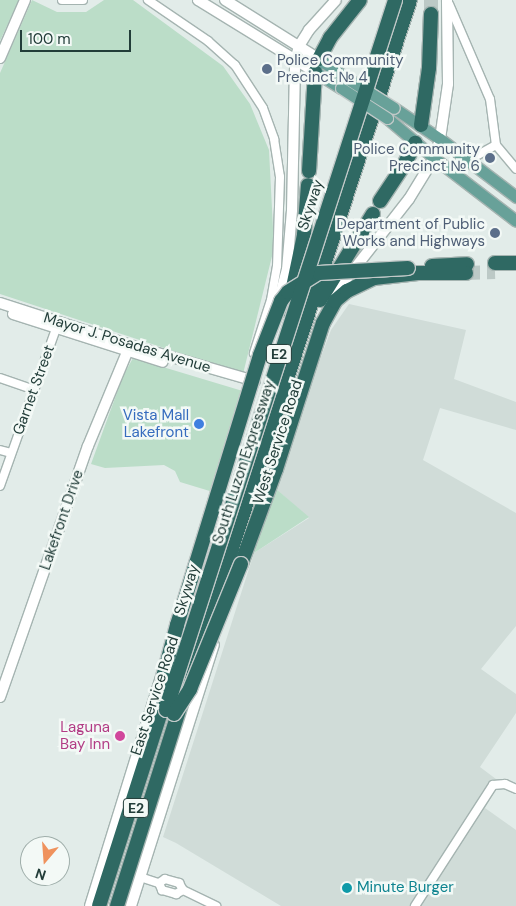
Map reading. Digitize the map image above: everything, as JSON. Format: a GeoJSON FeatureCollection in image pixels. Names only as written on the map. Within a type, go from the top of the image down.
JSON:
{"type":"FeatureCollection","features":[{"type":"Feature","properties":{"kind":"highway"},"geometry":{"type":"LineString","coordinates":[[288,311],[304,234],[317,66],[330,38],[360,0]]}},
{"type":"Feature","properties":{"kind":"highway","name":"South Luzon Expressway"},"geometry":{"type":"LineString","coordinates":[[99,906],[389,0]]}},
{"type":"Feature","properties":{"kind":"highway","name":"Skyway"},"geometry":{"type":"LineString","coordinates":[[113,906],[170,712],[395,0]]}},
{"type":"Feature","properties":{"kind":"highway","name":"Skyway"},"geometry":{"type":"LineString","coordinates":[[105,906],[403,0]]}},
{"type":"Feature","properties":{"kind":"highway","name":"South Luzon Expressway"},"geometry":{"type":"LineString","coordinates":[[117,906],[194,663],[296,356],[410,0]]}},
{"type":"Feature","properties":{"kind":"highway"},"geometry":{"type":"LineString","coordinates":[[421,125],[429,68],[431,14]]}},
{"type":"Feature","properties":{"kind":"highway"},"geometry":{"type":"LineString","coordinates":[[380,201],[404,165],[415,142]]}},
{"type":"Feature","properties":{"kind":"highway"},"geometry":{"type":"LineString","coordinates":[[296,356],[321,298],[372,214]]}},
{"type":"Feature","properties":{"kind":"highway"},"geometry":{"type":"LineString","coordinates":[[516,263],[495,268],[516,271]]}},
{"type":"Feature","properties":{"kind":"highway"},"geometry":{"type":"LineString","coordinates":[[467,268],[374,278],[347,291],[328,310],[276,469],[226,603],[190,688],[170,712],[163,677],[177,625],[260,355],[281,300],[288,292],[319,273],[467,268]]}},
{"type":"Feature","properties":{"kind":"main road"},"geometry":{"type":"LineString","coordinates":[[0,45],[19,0]]}},
{"type":"Feature","properties":{"kind":"main road"},"geometry":{"type":"LineString","coordinates":[[0,58],[25,0]]}},
{"type":"Feature","properties":{"kind":"main road"},"geometry":{"type":"LineString","coordinates":[[198,0],[295,61],[317,66]]}},
{"type":"Feature","properties":{"kind":"main road"},"geometry":{"type":"LineString","coordinates":[[225,0],[299,46],[317,66],[421,125],[516,197]]}},
{"type":"Feature","properties":{"kind":"main road","name":"East Service Road"},"geometry":{"type":"LineString","coordinates":[[90,906],[155,692],[230,471],[249,383],[260,366],[288,270],[294,181],[295,61],[299,46],[316,21],[336,0]]}},
{"type":"Feature","properties":{"kind":"main road","name":"West Service Road"},"geometry":{"type":"LineString","coordinates":[[131,906],[315,328],[336,292],[409,199],[434,158],[440,139],[448,84],[447,0]]}},
{"type":"Feature","properties":{"kind":"main road"},"geometry":{"type":"LineString","coordinates":[[344,83],[434,158],[516,220]]}},
{"type":"Feature","properties":{"kind":"main road"},"geometry":{"type":"LineString","coordinates":[[415,142],[421,125]]}},
{"type":"Feature","properties":{"kind":"main road"},"geometry":{"type":"LineString","coordinates":[[455,174],[467,161]]}},
{"type":"Feature","properties":{"kind":"main road","name":"Mayor J. Posadas Avenue"},"geometry":{"type":"LineString","coordinates":[[0,303],[57,326]]}},
{"type":"Feature","properties":{"kind":"main road","name":"Mayor J. Posadas Avenue"},"geometry":{"type":"LineString","coordinates":[[0,310],[249,383]]}},
{"type":"Feature","properties":{"kind":"main road","name":"Lakefront Drive"},"geometry":{"type":"LineString","coordinates":[[0,698],[88,446],[129,349]]}},
{"type":"Feature","properties":{"kind":"street"},"geometry":{"type":"LineString","coordinates":[[62,0],[83,0]]}},
{"type":"Feature","properties":{"kind":"street"},"geometry":{"type":"LineString","coordinates":[[148,0],[208,41],[235,65],[263,108],[274,139],[280,177],[277,266],[271,300],[249,383]]}},
{"type":"Feature","properties":{"kind":"street"},"geometry":{"type":"LineString","coordinates":[[447,0],[490,99],[496,145],[516,168]]}},
{"type":"Feature","properties":{"kind":"street"},"geometry":{"type":"LineString","coordinates":[[467,161],[496,145]]}},
{"type":"Feature","properties":{"kind":"street","name":"Garnet Street"},"geometry":{"type":"LineString","coordinates":[[0,486],[57,326]]}},
{"type":"Feature","properties":{"kind":"street"},"geometry":{"type":"LineString","coordinates":[[0,378],[34,390]]}},
{"type":"Feature","properties":{"kind":"street"},"geometry":{"type":"LineString","coordinates":[[0,450],[11,454]]}},
{"type":"Feature","properties":{"kind":"street"},"geometry":{"type":"LineString","coordinates":[[416,906],[494,785],[505,784],[516,789]]}},
{"type":"Feature","properties":{"kind":"street"},"geometry":{"type":"LineString","coordinates":[[140,877],[160,883],[166,879],[179,883],[184,890],[216,906]]}},
{"type":"Feature","properties":{"kind":"shaded area"},"geometry":{"type":"Polygon","coordinates":[[[349,304],[466,330],[454,379],[516,402],[516,430],[440,408],[423,460],[516,513],[516,626],[481,669],[516,694],[516,713],[480,767],[500,782],[485,808],[516,830],[516,906],[281,906],[163,837],[254,553],[309,518],[275,488],[293,431],[331,330],[349,304]]]}},
{"type":"Feature","properties":{"kind":"green space"},"geometry":{"type":"Polygon","coordinates":[[[0,0],[19,0],[0,41],[0,0]]]}},
{"type":"Feature","properties":{"kind":"green space"},"geometry":{"type":"Polygon","coordinates":[[[32,0],[57,12],[86,12],[104,0],[133,0],[223,66],[250,104],[269,150],[274,248],[243,374],[0,294],[0,73],[32,0]]]}},
{"type":"Feature","properties":{"kind":"green space"},"geometry":{"type":"Polygon","coordinates":[[[133,358],[246,392],[213,492],[180,482],[175,471],[164,465],[105,468],[91,464],[123,376],[133,358]]]}},
{"type":"Feature","properties":{"kind":"green space"},"geometry":{"type":"Polygon","coordinates":[[[275,488],[309,517],[254,553],[275,488]]]}},
{"type":"Feature","properties":{"kind":"tunnel"},"geometry":{"type":"LineString","coordinates":[[431,0],[431,14]]}},
{"type":"Feature","properties":{"kind":"tunnel"},"geometry":{"type":"LineString","coordinates":[[466,273],[495,272]]}},
{"type":"Feature","properties":{"kind":"place","name":"Police Community Precinct № 4"},"geometry":{"type":"Point","coordinates":[267,69]}},
{"type":"Feature","properties":{"kind":"place","name":"Police Community Precinct № 6"},"geometry":{"type":"Point","coordinates":[490,158]}},
{"type":"Feature","properties":{"kind":"place","name":"Department of Public Works and Highways"},"geometry":{"type":"Point","coordinates":[495,233]}},
{"type":"Feature","properties":{"kind":"place","name":"Vista Mall Lakefront"},"geometry":{"type":"Point","coordinates":[199,424]}},
{"type":"Feature","properties":{"kind":"place","name":"Laguna Bay Inn"},"geometry":{"type":"Point","coordinates":[120,736]}},
{"type":"Feature","properties":{"kind":"place","name":"Minute Burger"},"geometry":{"type":"Point","coordinates":[347,888]}}]}
